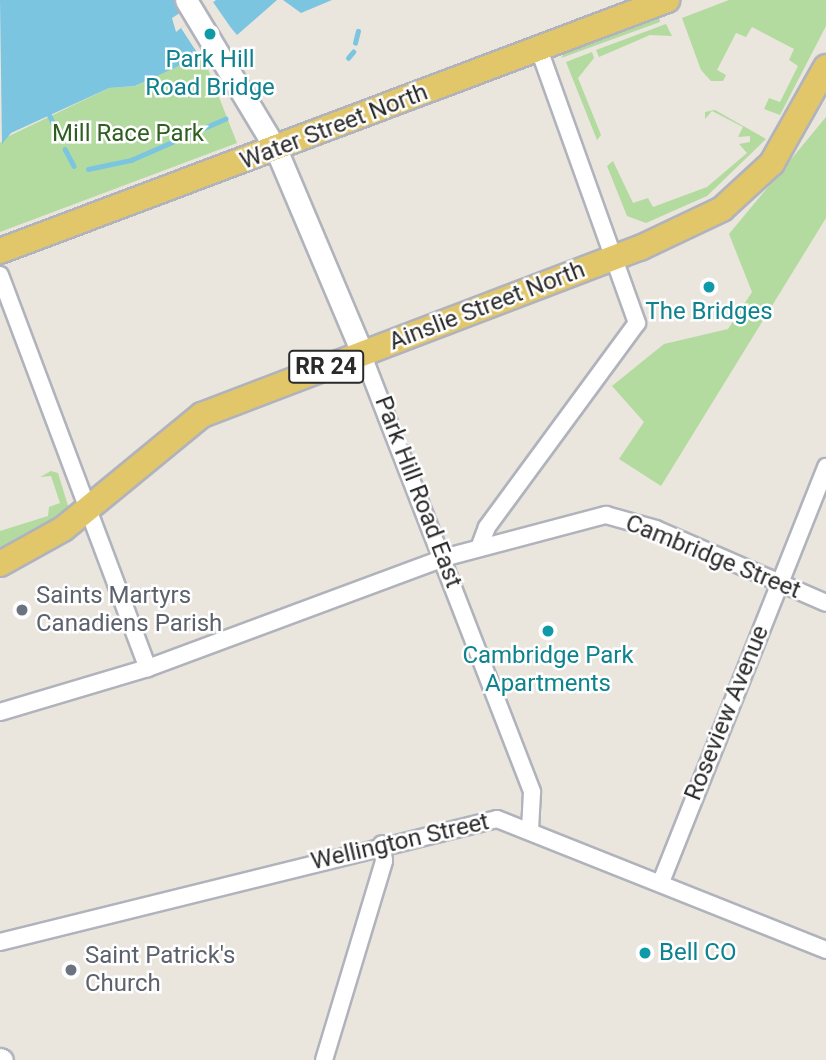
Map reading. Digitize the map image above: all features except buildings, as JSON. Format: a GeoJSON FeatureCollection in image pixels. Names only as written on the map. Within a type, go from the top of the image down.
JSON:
{"type":"FeatureCollection","features":[{"type":"Feature","properties":{"kind":"main road","name":"Park Hill Road East"},"geometry":{"type":"LineString","coordinates":[[187,0],[221,51],[276,149],[362,353]]}},
{"type":"Feature","properties":{"kind":"main road","name":"Water Street North"},"geometry":{"type":"LineString","coordinates":[[0,251],[667,0]]}},
{"type":"Feature","properties":{"kind":"main road","name":"Ainslie Street North"},"geometry":{"type":"LineString","coordinates":[[0,564],[26,555],[202,415],[685,229],[752,186],[789,139],[826,67]]}},
{"type":"Feature","properties":{"kind":"street"},"geometry":{"type":"LineString","coordinates":[[479,548],[487,527],[625,346],[637,323],[616,257],[539,49]]}},
{"type":"Feature","properties":{"kind":"street"},"geometry":{"type":"LineString","coordinates":[[0,275],[148,668]]}},
{"type":"Feature","properties":{"kind":"street","name":"Park Hill Road East"},"geometry":{"type":"LineString","coordinates":[[362,353],[532,792],[530,828]]}},
{"type":"Feature","properties":{"kind":"street","name":"Roseview Avenue"},"geometry":{"type":"LineString","coordinates":[[661,882],[826,467]]}},
{"type":"Feature","properties":{"kind":"street","name":"Cambridge Street"},"geometry":{"type":"LineString","coordinates":[[0,712],[148,668],[443,558],[606,515],[781,582],[826,603]]}},
{"type":"Feature","properties":{"kind":"street","name":"Wellington Street"},"geometry":{"type":"LineString","coordinates":[[0,942],[488,819],[530,828],[826,950]]}},
{"type":"Feature","properties":{"kind":"street"},"geometry":{"type":"LineString","coordinates":[[324,1060],[384,861],[382,844]]}},
{"type":"Feature","properties":{"kind":"green space"},"geometry":{"type":"Polygon","coordinates":[[[729,0],[826,0],[826,26],[780,115],[764,109],[769,98],[780,102],[798,66],[789,60],[794,49],[752,27],[746,37],[736,33],[717,70],[726,75],[723,81],[711,81],[701,70],[682,18],[729,0]]]}},
{"type":"Feature","properties":{"kind":"green space"},"geometry":{"type":"Polygon","coordinates":[[[659,15],[660,22],[561,58],[567,50],[659,15]]]}},
{"type":"Feature","properties":{"kind":"green space"},"geometry":{"type":"Polygon","coordinates":[[[666,24],[672,36],[650,35],[599,57],[596,50],[666,24]]]}},
{"type":"Feature","properties":{"kind":"green space"},"geometry":{"type":"Polygon","coordinates":[[[592,52],[594,58],[578,78],[601,135],[597,140],[566,62],[592,52]]]}},
{"type":"Feature","properties":{"kind":"green space","name":"Mill Race Park"},"geometry":{"type":"Polygon","coordinates":[[[193,56],[206,64],[237,143],[0,232],[0,143],[7,137],[109,88],[136,86],[193,56]]]}},
{"type":"Feature","properties":{"kind":"green space"},"geometry":{"type":"Polygon","coordinates":[[[715,110],[766,139],[707,196],[646,223],[627,216],[607,166],[613,161],[633,203],[648,198],[653,207],[707,187],[747,153],[739,144],[750,142],[750,136],[738,137],[743,127],[712,111],[705,119],[705,112],[715,110]]]}},
{"type":"Feature","properties":{"kind":"green space"},"geometry":{"type":"Polygon","coordinates":[[[826,117],[826,218],[661,486],[619,459],[644,422],[612,386],[664,344],[728,329],[752,292],[729,234],[826,117]]]}},
{"type":"Feature","properties":{"kind":"green space"},"geometry":{"type":"Polygon","coordinates":[[[51,471],[58,473],[69,509],[31,539],[0,548],[0,531],[48,516],[49,507],[60,503],[51,476],[40,477],[51,471]]]}},
{"type":"Feature","properties":{"kind":"water"},"geometry":{"type":"Polygon","coordinates":[[[0,0],[200,0],[172,18],[176,32],[216,0],[277,0],[237,35],[231,28],[185,63],[135,86],[109,88],[11,133],[2,144],[0,0]]]}},
{"type":"Feature","properties":{"kind":"water"},"geometry":{"type":"Polygon","coordinates":[[[283,0],[332,0],[301,13],[283,0]]]}},
{"type":"Feature","properties":{"kind":"pier"},"geometry":{"type":"Polygon","coordinates":[[[213,2],[238,38],[231,32],[198,54],[181,28],[213,2]]]}},
{"type":"Feature","properties":{"kind":"waterway"},"geometry":{"type":"LineString","coordinates":[[355,43],[358,31]]}},
{"type":"Feature","properties":{"kind":"waterway"},"geometry":{"type":"LineString","coordinates":[[348,58],[353,52]]}},
{"type":"Feature","properties":{"kind":"waterway"},"geometry":{"type":"LineString","coordinates":[[49,114],[56,129]]}},
{"type":"Feature","properties":{"kind":"waterway"},"geometry":{"type":"LineString","coordinates":[[88,169],[131,160],[225,119]]}},
{"type":"Feature","properties":{"kind":"waterway"},"geometry":{"type":"LineString","coordinates":[[58,132],[61,138]]}},
{"type":"Feature","properties":{"kind":"waterway"},"geometry":{"type":"LineString","coordinates":[[65,149],[74,166]]}},
{"type":"Feature","properties":{"kind":"place","name":"Park Hill Road Bridge"},"geometry":{"type":"Point","coordinates":[210,34]}},
{"type":"Feature","properties":{"kind":"place","name":"The Bridges"},"geometry":{"type":"Point","coordinates":[709,287]}},
{"type":"Feature","properties":{"kind":"place","name":"Saints Martyrs Canadiens Parish"},"geometry":{"type":"Point","coordinates":[22,610]}},
{"type":"Feature","properties":{"kind":"place","name":"Cambridge Park Apartments"},"geometry":{"type":"Point","coordinates":[548,631]}},
{"type":"Feature","properties":{"kind":"place","name":"Bell CO"},"geometry":{"type":"Point","coordinates":[645,953]}},
{"type":"Feature","properties":{"kind":"place","name":"Saint Patrick's Church"},"geometry":{"type":"Point","coordinates":[71,970]}}]}
